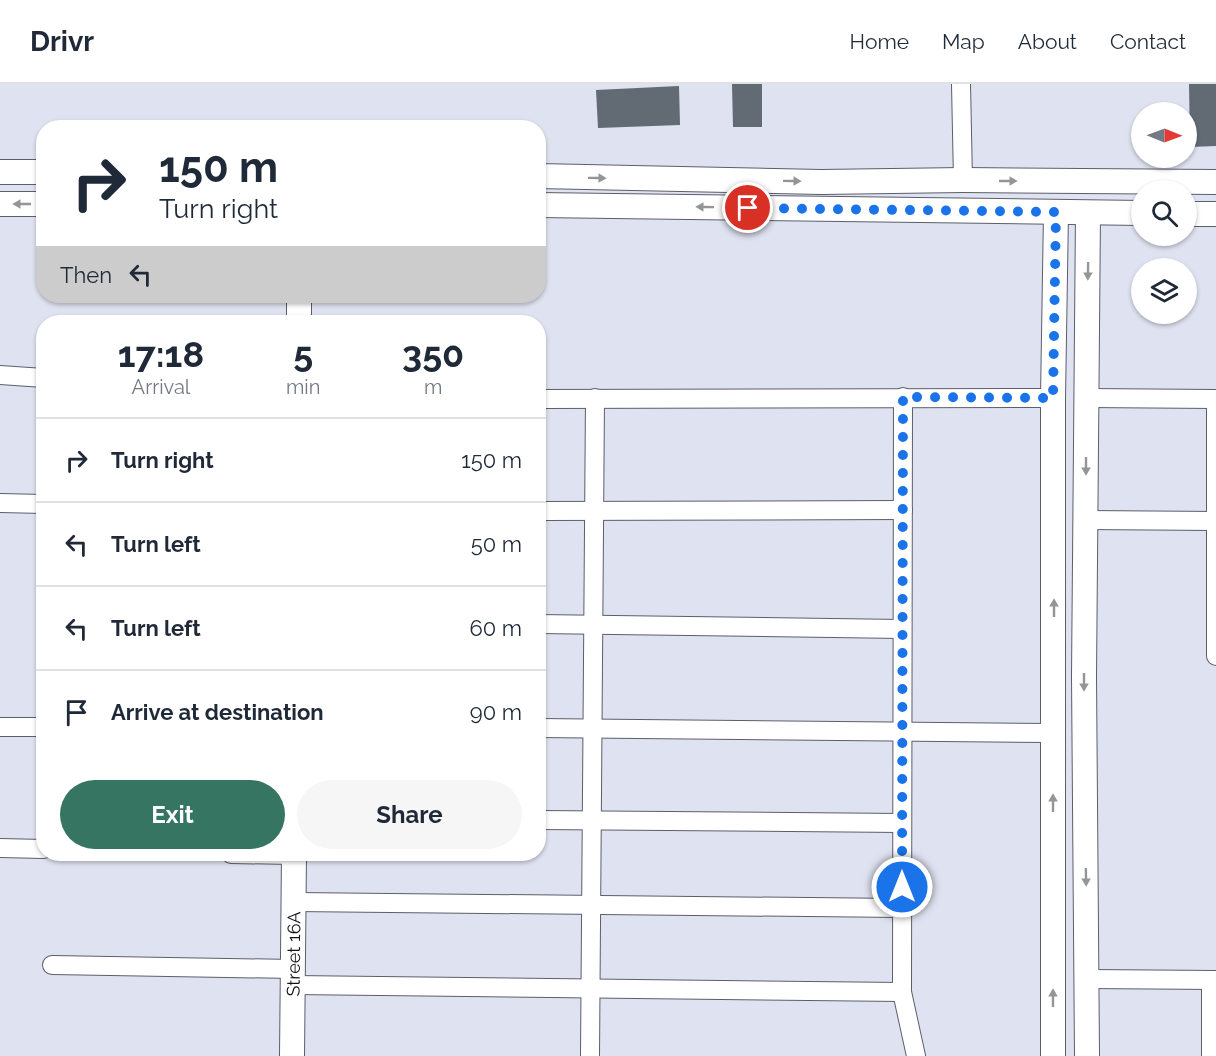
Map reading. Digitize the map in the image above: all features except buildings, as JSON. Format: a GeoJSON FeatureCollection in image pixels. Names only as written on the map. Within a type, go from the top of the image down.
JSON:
{"type":"FeatureCollection","features":[{"type":"Feature","properties":{"kind":"street"},"geometry":{"type":"LineString","coordinates":[[961,84],[963,180]]}},
{"type":"Feature","properties":{"kind":"street"},"geometry":{"type":"LineString","coordinates":[[0,172],[36,172]]}},
{"type":"Feature","properties":{"kind":"street"},"geometry":{"type":"LineString","coordinates":[[546,177],[821,182],[963,180],[1216,182]]}},
{"type":"Feature","properties":{"kind":"street"},"geometry":{"type":"LineString","coordinates":[[818,209],[821,182]]}},
{"type":"Feature","properties":{"kind":"street"},"geometry":{"type":"LineString","coordinates":[[0,204],[36,204]]}},
{"type":"Feature","properties":{"kind":"street"},"geometry":{"type":"LineString","coordinates":[[546,205],[1131,213]]}},
{"type":"Feature","properties":{"kind":"street"},"geometry":{"type":"LineString","coordinates":[[1053,1056],[1053,398],[1056,212]]}},
{"type":"Feature","properties":{"kind":"street"},"geometry":{"type":"LineString","coordinates":[[1087,1056],[1084,677],[1088,213]]}},
{"type":"Feature","properties":{"kind":"street"},"geometry":{"type":"LineString","coordinates":[[1197,214],[1216,214]]}},
{"type":"Feature","properties":{"kind":"street"},"geometry":{"type":"LineString","coordinates":[[0,375],[36,377]]}},
{"type":"Feature","properties":{"kind":"street"},"geometry":{"type":"LineString","coordinates":[[903,397],[902,992],[916,1056]]}},
{"type":"Feature","properties":{"kind":"street"},"geometry":{"type":"LineString","coordinates":[[590,1056],[595,398]]}},
{"type":"Feature","properties":{"kind":"street"},"geometry":{"type":"LineString","coordinates":[[546,399],[1053,398]]}},
{"type":"Feature","properties":{"kind":"street"},"geometry":{"type":"LineString","coordinates":[[1086,398],[1216,399],[1216,656]]}},
{"type":"Feature","properties":{"kind":"street"},"geometry":{"type":"LineString","coordinates":[[0,502],[36,504]]}},
{"type":"Feature","properties":{"kind":"street"},"geometry":{"type":"LineString","coordinates":[[546,511],[903,510]]}},
{"type":"Feature","properties":{"kind":"street"},"geometry":{"type":"LineString","coordinates":[[1086,520],[1216,521]]}},
{"type":"Feature","properties":{"kind":"street"},"geometry":{"type":"LineString","coordinates":[[546,624],[902,629]]}},
{"type":"Feature","properties":{"kind":"street"},"geometry":{"type":"LineString","coordinates":[[0,727],[36,727]]}},
{"type":"Feature","properties":{"kind":"street"},"geometry":{"type":"LineString","coordinates":[[546,728],[1053,733]]}},
{"type":"Feature","properties":{"kind":"street"},"geometry":{"type":"LineString","coordinates":[[546,820],[902,824]]}},
{"type":"Feature","properties":{"kind":"street"},"geometry":{"type":"LineString","coordinates":[[0,848],[36,849]]}},
{"type":"Feature","properties":{"kind":"street","name":"Street 16A"},"geometry":{"type":"LineString","coordinates":[[292,1056],[294,861]]}},
{"type":"Feature","properties":{"kind":"street"},"geometry":{"type":"LineString","coordinates":[[294,902],[902,908]]}},
{"type":"Feature","properties":{"kind":"street"},"geometry":{"type":"LineString","coordinates":[[52,965],[590,988],[902,992]]}},
{"type":"Feature","properties":{"kind":"street"},"geometry":{"type":"LineString","coordinates":[[1087,979],[1213,980],[1210,1056]]}},
{"type":"Feature","properties":{"kind":"route"},"geometry":{"type":"LineString","coordinates":[[748,208],[1056,212],[1053,398],[903,397],[902,887]]}}]}
